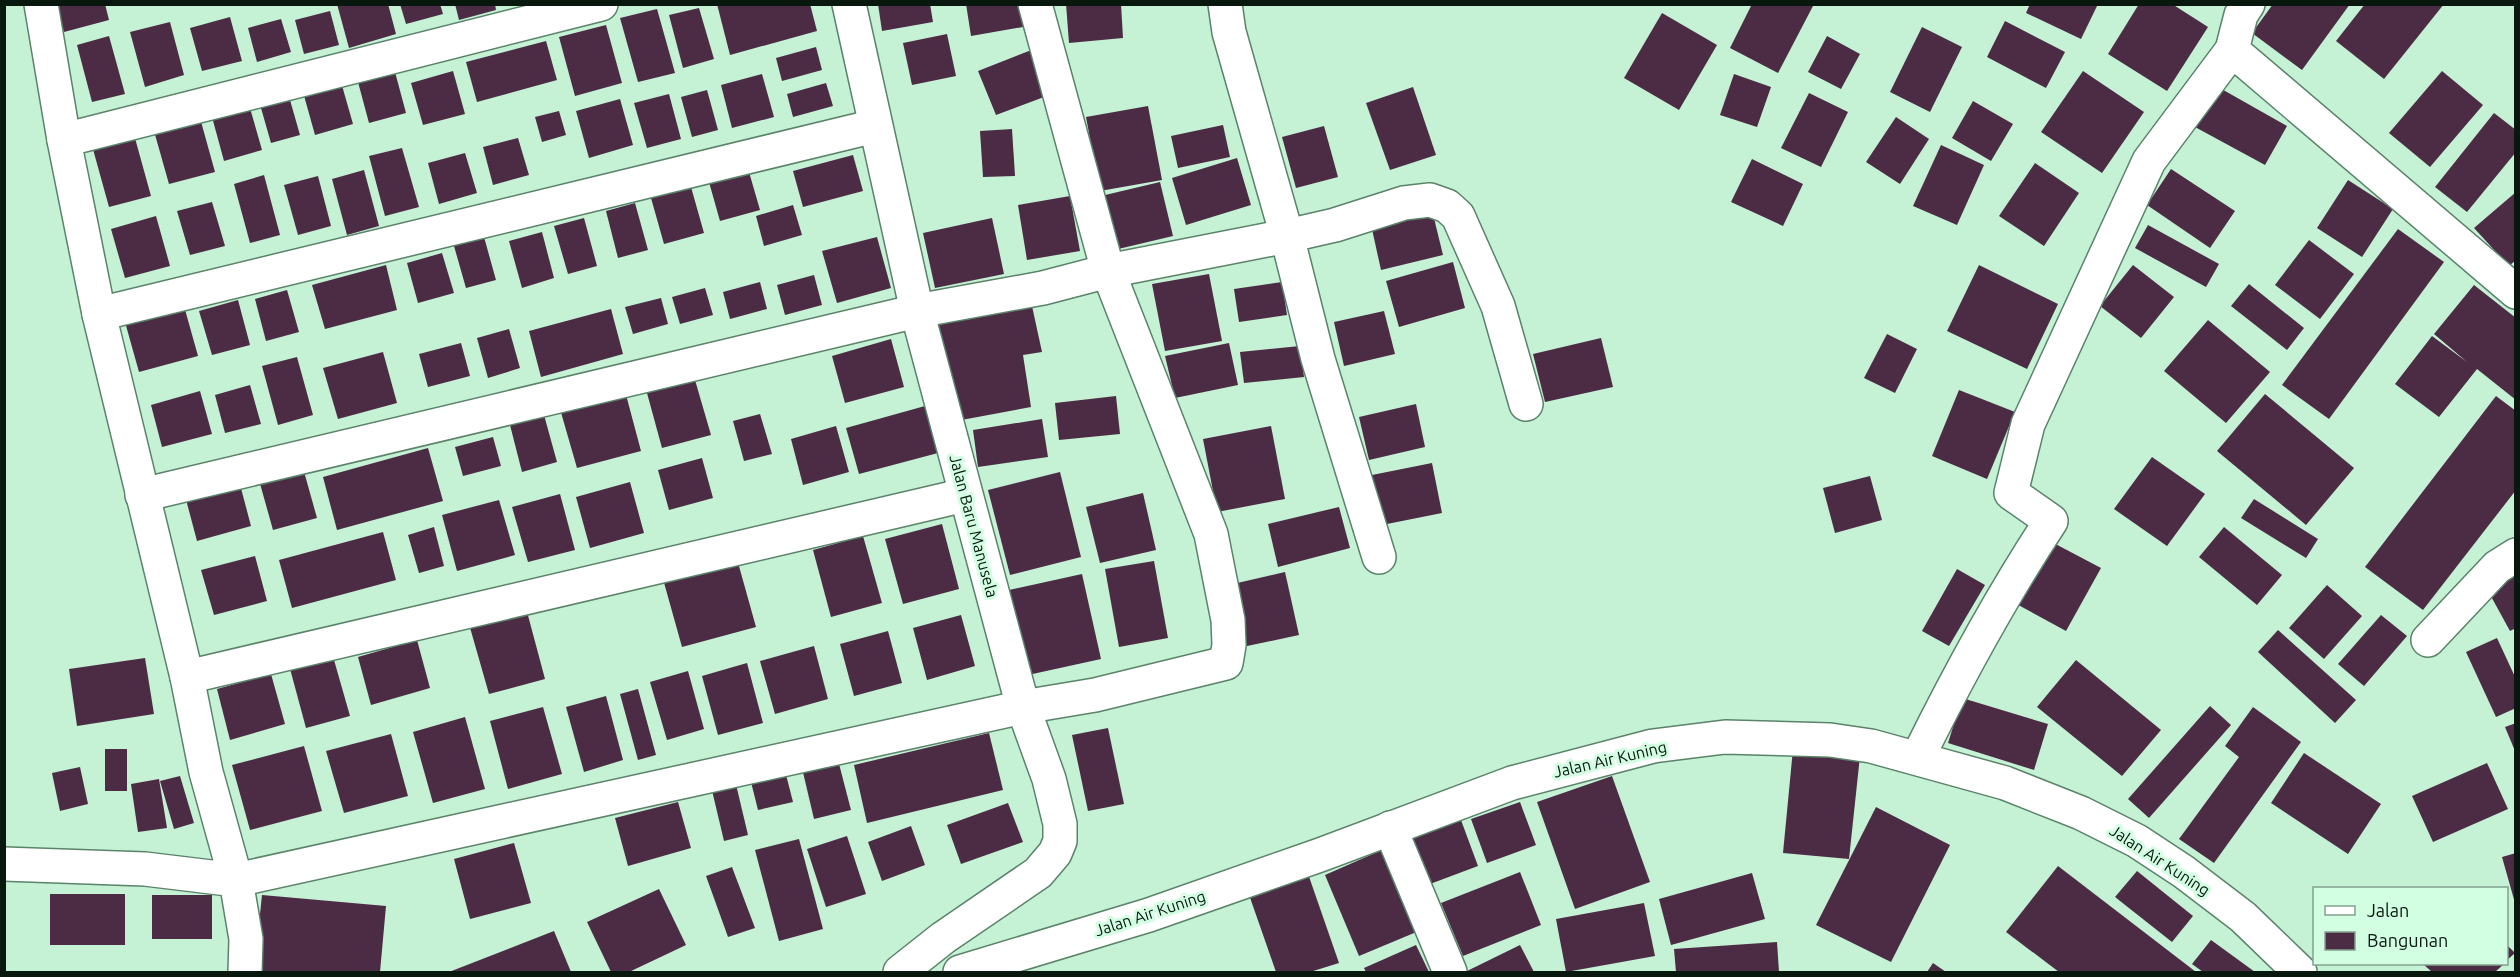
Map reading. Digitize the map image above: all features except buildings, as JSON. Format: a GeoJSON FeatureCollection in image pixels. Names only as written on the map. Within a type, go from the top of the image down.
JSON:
{"type":"FeatureCollection","features":[{"type":"Feature","properties":{"kind":"street"},"geometry":{"type":"LineString","coordinates":[[41,4],[64,140],[99,314],[187,677],[206,772],[236,880],[246,939],[244,972]]}},
{"type":"Feature","properties":{"kind":"street"},"geometry":{"type":"LineString","coordinates":[[64,140],[601,4]]}},
{"type":"Feature","properties":{"kind":"street","name":"Jalan Baru Manusela"},"geometry":{"type":"LineString","coordinates":[[849,4],[917,311],[1023,707],[1049,778],[1060,824],[1060,841],[1056,853],[1038,873],[943,938],[900,972]]}},
{"type":"Feature","properties":{"kind":"street"},"geometry":{"type":"LineString","coordinates":[[4,864],[145,868],[236,880],[1023,707],[1095,695],[1226,663],[1229,645],[1228,620],[1211,534],[1108,272],[1035,4]]}},
{"type":"Feature","properties":{"kind":"street"},"geometry":{"type":"LineString","coordinates":[[1225,4],[1229,32],[1287,236],[1318,359],[1378,557]]}},
{"type":"Feature","properties":{"kind":"street"},"geometry":{"type":"LineString","coordinates":[[1918,757],[1959,674],[2014,576],[2050,521],[2011,493],[2028,424],[2149,161],[2232,50],[2241,15],[2248,4]]}},
{"type":"Feature","properties":{"kind":"street"},"geometry":{"type":"LineString","coordinates":[[2232,50],[2516,292]]}},
{"type":"Feature","properties":{"kind":"street"},"geometry":{"type":"LineString","coordinates":[[99,314],[875,126]]}},
{"type":"Feature","properties":{"kind":"street"},"geometry":{"type":"LineString","coordinates":[[142,495],[917,311],[1043,288],[1108,272],[1287,236],[1335,225],[1404,203],[1430,200],[1447,206],[1458,216],[1498,306],[1526,404]]}},
{"type":"Feature","properties":{"kind":"street"},"geometry":{"type":"LineString","coordinates":[[187,677],[965,495]]}},
{"type":"Feature","properties":{"kind":"street"},"geometry":{"type":"LineString","coordinates":[[2428,640],[2497,567],[2516,555]]}},
{"type":"Feature","properties":{"kind":"street","name":"Jalan Air Kuning"},"geometry":{"type":"LineString","coordinates":[[960,972],[1149,915],[1512,783],[1653,747],[1725,737],[1809,739],[1871,746],[1918,757],[2005,783],[2081,813],[2137,841],[2184,872],[2243,917],[2300,972]]}},
{"type":"Feature","properties":{"kind":"street"},"geometry":{"type":"LineString","coordinates":[[1390,828],[1450,972]]}}]}
